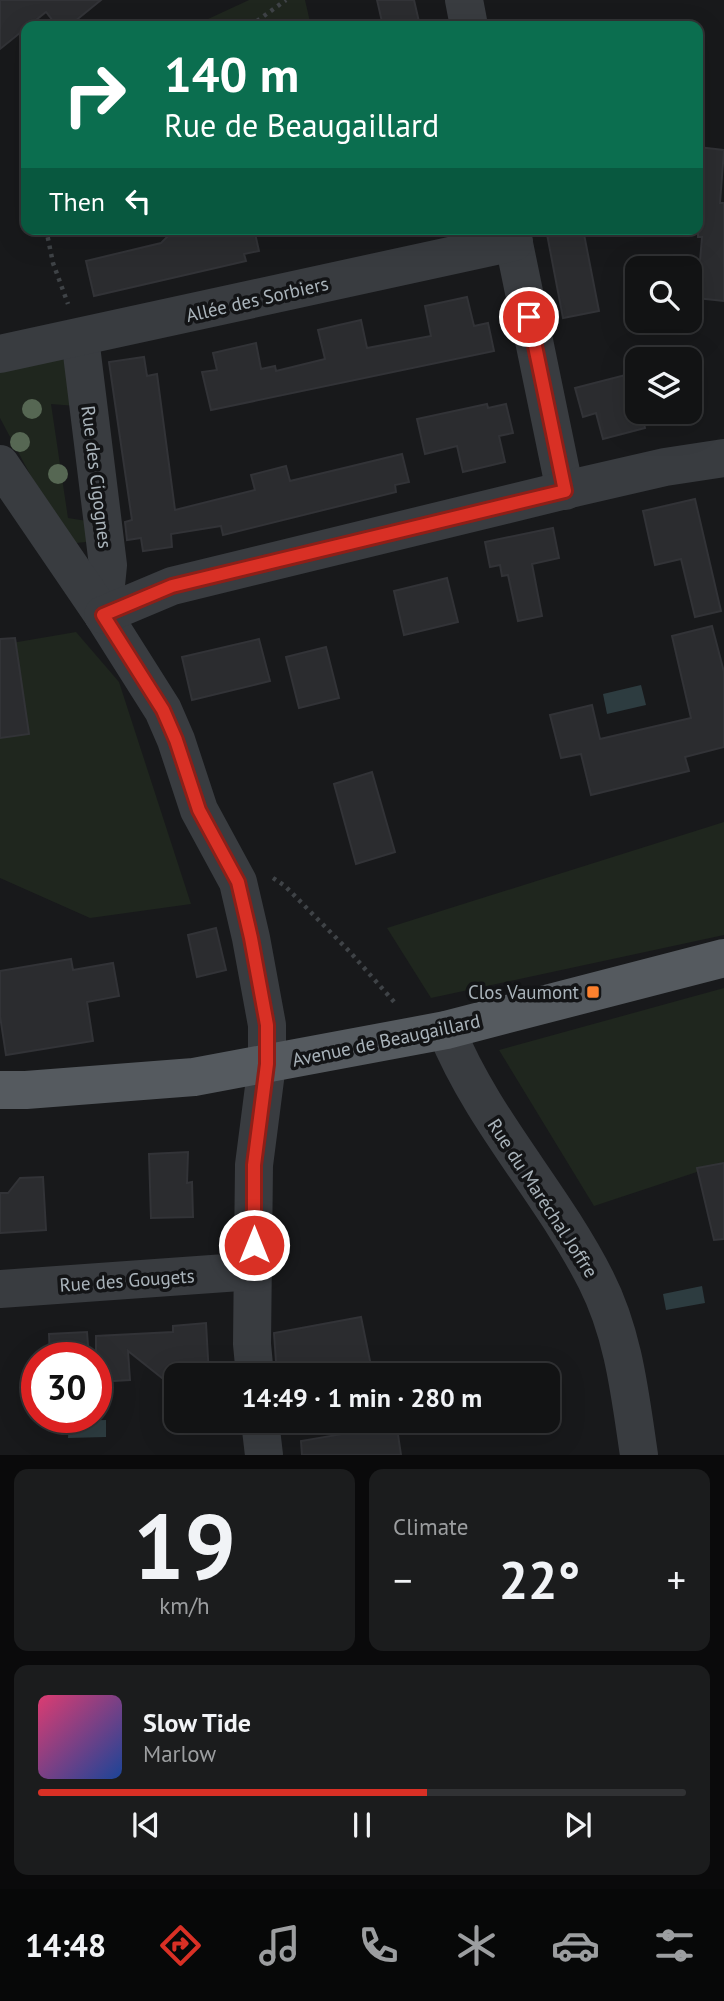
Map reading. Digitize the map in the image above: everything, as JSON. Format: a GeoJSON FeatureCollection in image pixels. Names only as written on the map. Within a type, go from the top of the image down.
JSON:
{"type":"FeatureCollection","features":[{"type":"Feature","properties":{"kind":"main road","name":"Avenue de Beaugaillard"},"geometry":{"type":"LineString","coordinates":[[0,1090],[194,1077],[267,1064],[433,1032],[724,958]]}},
{"type":"Feature","properties":{"kind":"street"},"geometry":{"type":"LineString","coordinates":[[464,0],[468,21]]}},
{"type":"Feature","properties":{"kind":"street"},"geometry":{"type":"LineString","coordinates":[[512,236],[565,491]]}},
{"type":"Feature","properties":{"kind":"street","name":"Allée des Sorbiers"},"geometry":{"type":"LineString","coordinates":[[0,354],[80,338],[512,236]]}},
{"type":"Feature","properties":{"kind":"street","name":"Rue des Cigognes"},"geometry":{"type":"LineString","coordinates":[[80,338],[108,565],[103,615]]}},
{"type":"Feature","properties":{"kind":"street"},"geometry":{"type":"LineString","coordinates":[[0,464],[103,615],[163,710],[199,810],[238,882],[267,1025],[267,1064],[254,1165],[254,1363]]}},
{"type":"Feature","properties":{"kind":"street"},"geometry":{"type":"LineString","coordinates":[[103,615],[172,586],[665,467],[723,464]]}},
{"type":"Feature","properties":{"kind":"street","name":"Rue du Maréchal Joffre"},"geometry":{"type":"LineString","coordinates":[[433,1032],[459,1062],[480,1101],[580,1251],[598,1283],[621,1341],[639,1455]]}},
{"type":"Feature","properties":{"kind":"street","name":"Rue des Gougets"},"geometry":{"type":"LineString","coordinates":[[0,1289],[254,1271]]}},
{"type":"Feature","properties":{"kind":"street"},"geometry":{"type":"LineString","coordinates":[[261,1433],[264,1455]]}},
{"type":"Feature","properties":{"kind":"path"},"geometry":{"type":"LineString","coordinates":[[257,21],[286,0]]}},
{"type":"Feature","properties":{"kind":"path"},"geometry":{"type":"LineString","coordinates":[[47,235],[53,263],[80,338]]}},
{"type":"Feature","properties":{"kind":"path"},"geometry":{"type":"LineString","coordinates":[[269,875],[285,886],[433,1032]]}},
{"type":"Feature","properties":{"kind":"shaded area"},"geometry":{"type":"Polygon","coordinates":[[[249,0],[305,0],[310,21],[204,21],[249,0]]]}},
{"type":"Feature","properties":{"kind":"shaded area"},"geometry":{"type":"Polygon","coordinates":[[[63,358],[76,406],[51,404],[68,518],[93,522],[95,541],[76,543],[32,478],[0,418],[0,369],[63,358]]]}},
{"type":"Feature","properties":{"kind":"shaded area"},"geometry":{"type":"Polygon","coordinates":[[[76,632],[119,682],[191,904],[90,918],[0,878],[0,645],[76,632]]]}},
{"type":"Feature","properties":{"kind":"shaded area"},"geometry":{"type":"Polygon","coordinates":[[[641,685],[646,705],[607,714],[603,694],[641,685]]]}},
{"type":"Feature","properties":{"kind":"shaded area"},"geometry":{"type":"Polygon","coordinates":[[[724,822],[724,935],[431,998],[387,928],[724,822]]]}},
{"type":"Feature","properties":{"kind":"shaded area"},"geometry":{"type":"Polygon","coordinates":[[[724,988],[724,1163],[594,1206],[499,1050],[724,988]]]}},
{"type":"Feature","properties":{"kind":"shaded area"},"geometry":{"type":"Polygon","coordinates":[[[702,1286],[705,1303],[666,1310],[663,1294],[702,1286]]]}},
{"type":"Feature","properties":{"kind":"shaded area"},"geometry":{"type":"Polygon","coordinates":[[[68,1433],[106,1433],[106,1437],[68,1438],[68,1433]]]}},
{"type":"Feature","properties":{"kind":"building"},"geometry":{"type":"Polygon","coordinates":[[[0,0],[101,0],[75,21],[53,21],[46,12],[35,21],[21,21],[21,32],[0,49],[0,0]]]}},
{"type":"Feature","properties":{"kind":"building"},"geometry":{"type":"Polygon","coordinates":[[[377,0],[414,0],[419,21],[382,21],[377,0]]]}},
{"type":"Feature","properties":{"kind":"building"},"geometry":{"type":"Polygon","coordinates":[[[703,148],[724,150],[720,203],[724,203],[724,301],[702,299],[702,237],[698,235],[703,235],[703,148]]]}},
{"type":"Feature","properties":{"kind":"building"},"geometry":{"type":"Polygon","coordinates":[[[169,235],[255,235],[259,251],[244,254],[246,261],[94,296],[86,261],[161,243],[169,235]]]}},
{"type":"Feature","properties":{"kind":"building"},"geometry":{"type":"Polygon","coordinates":[[[547,235],[584,235],[599,311],[563,318],[547,235]]]}},
{"type":"Feature","properties":{"kind":"building"},"geometry":{"type":"Polygon","coordinates":[[[467,297],[474,326],[488,323],[494,351],[211,410],[202,372],[217,370],[213,353],[256,343],[261,369],[275,366],[276,371],[325,359],[318,330],[361,320],[367,348],[431,336],[425,306],[467,297]]]}},
{"type":"Feature","properties":{"kind":"building"},"geometry":{"type":"Polygon","coordinates":[[[144,357],[147,376],[157,374],[175,510],[255,490],[251,475],[286,466],[290,481],[402,454],[409,482],[395,485],[396,492],[223,535],[221,526],[171,534],[172,547],[143,551],[141,538],[127,540],[125,522],[132,520],[109,362],[144,357]]]}},
{"type":"Feature","properties":{"kind":"building"},"geometry":{"type":"Polygon","coordinates":[[[625,375],[625,424],[644,424],[645,428],[603,439],[596,413],[583,417],[575,388],[625,375]]]}},
{"type":"Feature","properties":{"kind":"building"},"geometry":{"type":"Polygon","coordinates":[[[487,404],[488,408],[506,404],[513,433],[499,436],[505,462],[463,472],[457,446],[425,454],[417,419],[487,404]]]}},
{"type":"Feature","properties":{"kind":"building"},"geometry":{"type":"Polygon","coordinates":[[[695,499],[721,611],[695,617],[681,559],[655,565],[643,511],[695,499]]]}},
{"type":"Feature","properties":{"kind":"building"},"geometry":{"type":"Polygon","coordinates":[[[553,528],[559,558],[532,564],[542,616],[518,621],[508,575],[502,576],[500,565],[490,567],[485,542],[553,528]]]}},
{"type":"Feature","properties":{"kind":"building"},"geometry":{"type":"Polygon","coordinates":[[[447,578],[458,622],[404,635],[394,591],[447,578]]]}},
{"type":"Feature","properties":{"kind":"building"},"geometry":{"type":"Polygon","coordinates":[[[712,626],[724,672],[724,747],[685,757],[689,771],[591,795],[581,754],[561,758],[550,715],[592,705],[600,739],[691,718],[672,636],[712,626]]]}},
{"type":"Feature","properties":{"kind":"building"},"geometry":{"type":"Polygon","coordinates":[[[15,638],[29,734],[0,738],[0,639],[15,638]]]}},
{"type":"Feature","properties":{"kind":"building"},"geometry":{"type":"Polygon","coordinates":[[[259,639],[270,681],[192,700],[182,657],[259,639]]]}},
{"type":"Feature","properties":{"kind":"building"},"geometry":{"type":"Polygon","coordinates":[[[326,647],[339,698],[299,708],[286,657],[326,647]]]}},
{"type":"Feature","properties":{"kind":"building"},"geometry":{"type":"Polygon","coordinates":[[[372,772],[395,852],[356,864],[334,784],[372,772]]]}},
{"type":"Feature","properties":{"kind":"building"},"geometry":{"type":"Polygon","coordinates":[[[216,928],[226,970],[197,977],[188,935],[216,928]]]}},
{"type":"Feature","properties":{"kind":"building"},"geometry":{"type":"Polygon","coordinates":[[[71,959],[73,970],[113,963],[119,996],[87,1002],[93,1041],[6,1055],[0,1016],[0,971],[71,959]]]}},
{"type":"Feature","properties":{"kind":"building"},"geometry":{"type":"Polygon","coordinates":[[[188,1152],[187,1183],[192,1182],[193,1217],[151,1218],[149,1154],[188,1152]]]}},
{"type":"Feature","properties":{"kind":"building"},"geometry":{"type":"Polygon","coordinates":[[[724,1163],[724,1239],[714,1240],[697,1168],[724,1163]]]}},
{"type":"Feature","properties":{"kind":"building"},"geometry":{"type":"Polygon","coordinates":[[[43,1177],[46,1230],[0,1233],[0,1193],[8,1193],[20,1178],[43,1177]]]}},
{"type":"Feature","properties":{"kind":"building"},"geometry":{"type":"Polygon","coordinates":[[[361,1317],[370,1363],[276,1363],[274,1333],[361,1317]]]}},
{"type":"Feature","properties":{"kind":"building"},"geometry":{"type":"Polygon","coordinates":[[[206,1323],[208,1363],[164,1363],[164,1380],[128,1351],[130,1380],[112,1381],[112,1342],[96,1342],[96,1336],[173,1332],[173,1326],[206,1323]]]}},
{"type":"Feature","properties":{"kind":"building"},"geometry":{"type":"Polygon","coordinates":[[[87,1332],[88,1342],[49,1342],[49,1334],[87,1332]]]}},
{"type":"Feature","properties":{"kind":"building"},"geometry":{"type":"Polygon","coordinates":[[[348,1433],[398,1433],[401,1455],[302,1455],[301,1441],[348,1433]]]}},
{"type":"Feature","properties":{"kind":"place","name":"Clos Vaumont"},"geometry":{"type":"Point","coordinates":[593,992]}},
{"type":"Feature","properties":{"kind":"route"},"geometry":{"type":"LineString","coordinates":[[254,1245],[254,1165],[267,1064],[267,1025],[238,882],[199,810],[163,710],[103,615],[172,586],[565,491],[529,317]]}}]}
